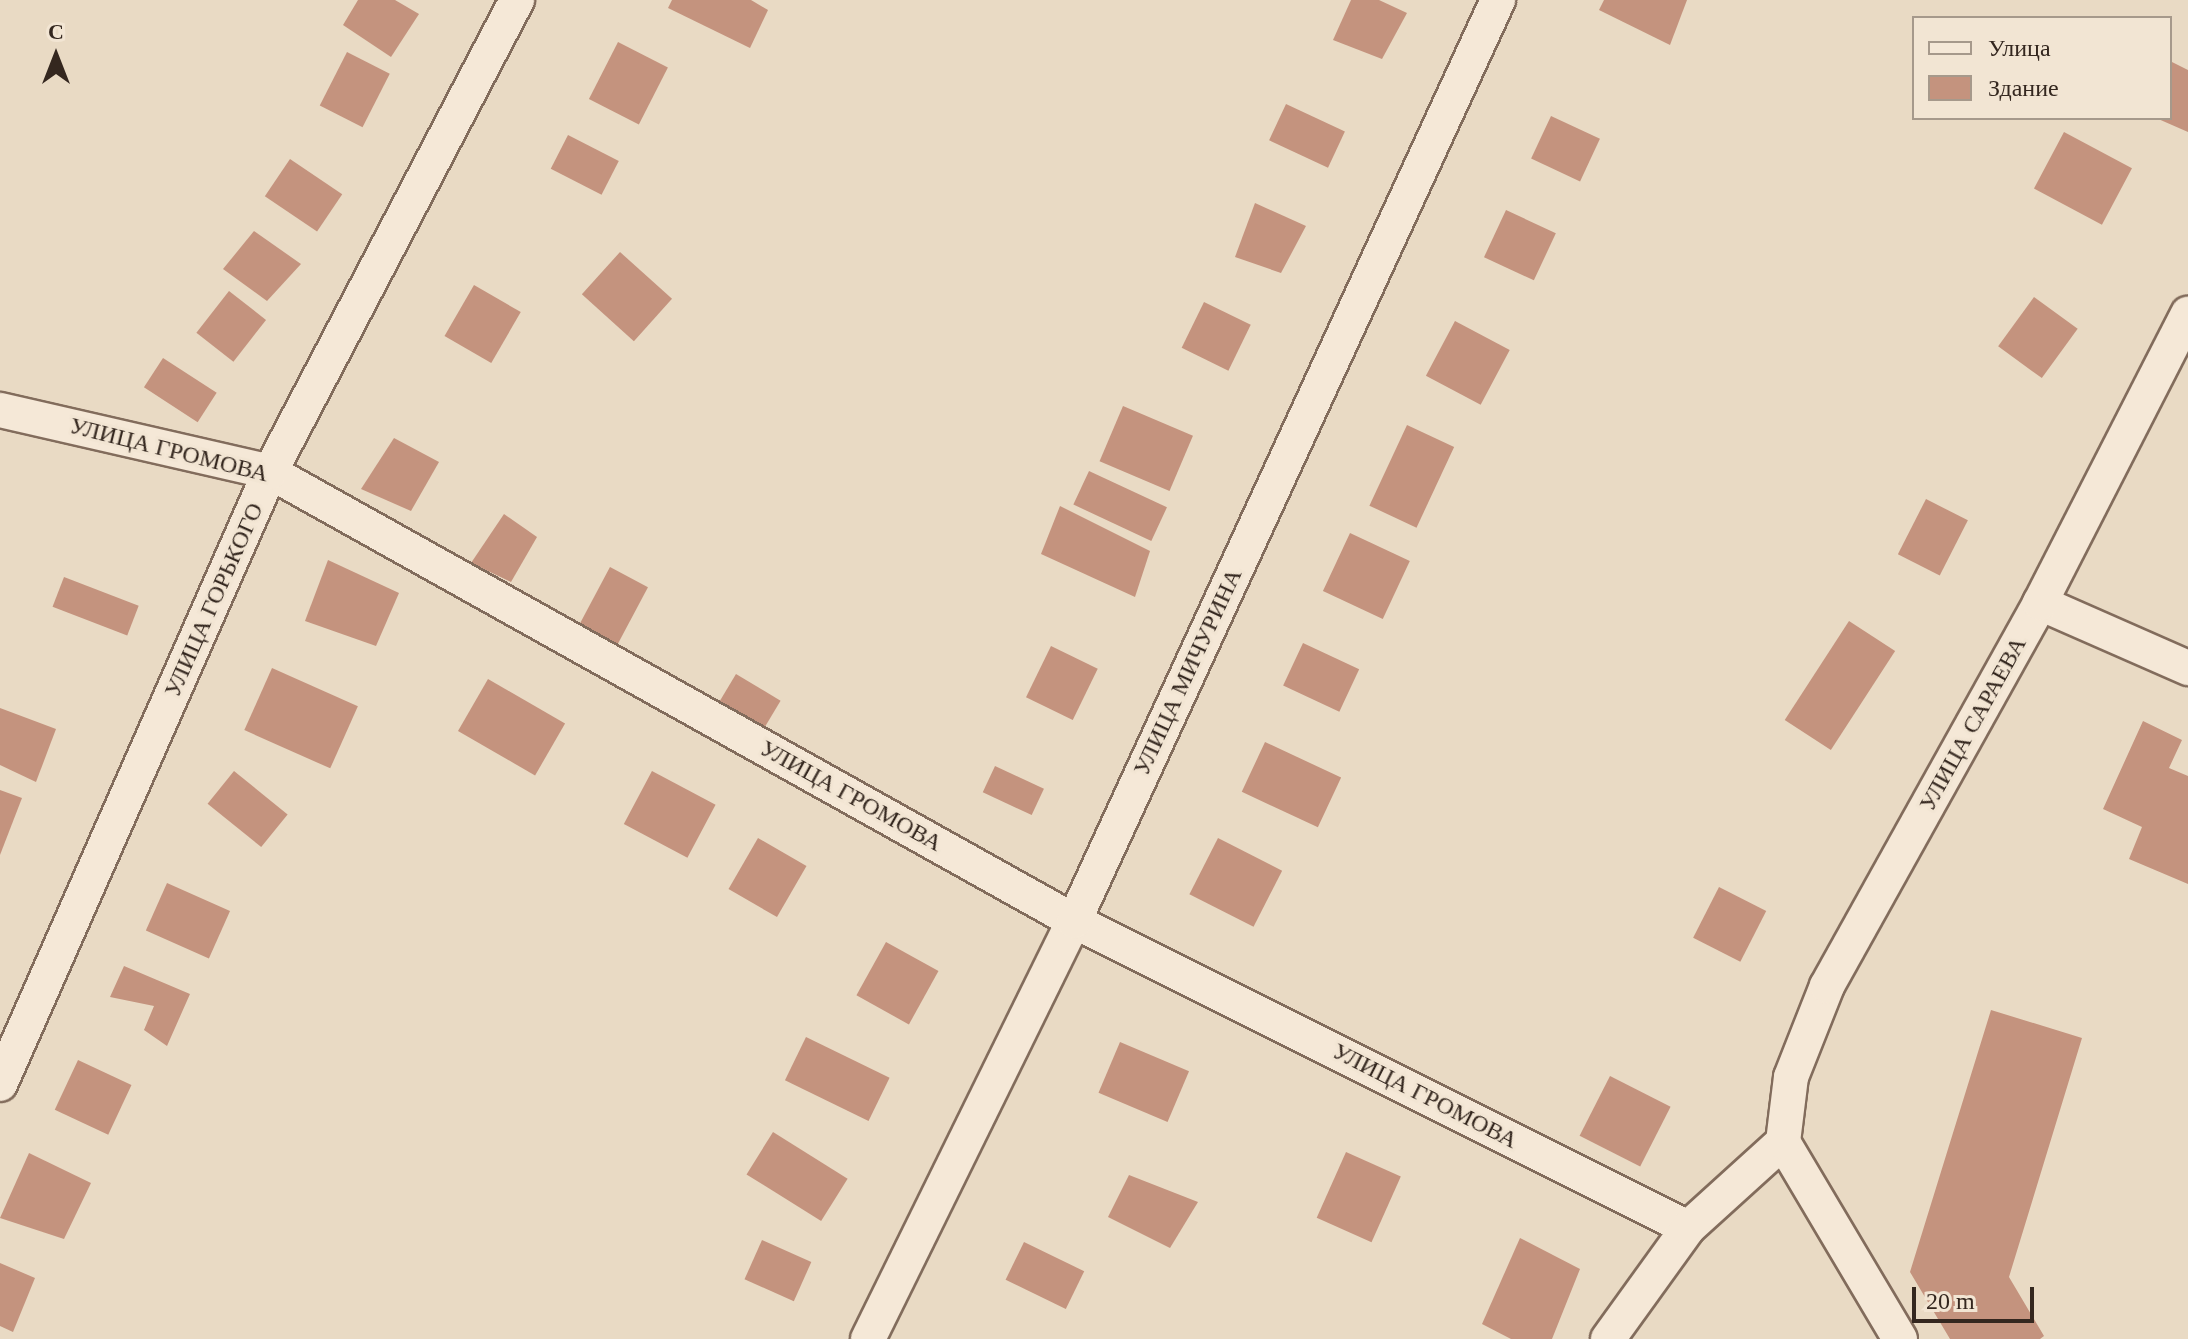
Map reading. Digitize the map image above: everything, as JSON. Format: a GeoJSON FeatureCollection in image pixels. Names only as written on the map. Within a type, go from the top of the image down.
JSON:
{"type":"FeatureCollection","features":[{"type":"Feature","properties":{"kind":"street","name":"УЛИЦА ГОРЬКОГО"},"geometry":{"type":"LineString","coordinates":[[0,1084],[270,472],[517,0]]}},
{"type":"Feature","properties":{"kind":"street","name":"УЛИЦА МИЧУРИНА"},"geometry":{"type":"LineString","coordinates":[[868,1339],[1074,921],[1498,0]]}},
{"type":"Feature","properties":{"kind":"street","name":"УЛИЦА САРАЕВА"},"geometry":{"type":"LineString","coordinates":[[1783,1142],[1791,1077],[1827,986],[2040,603],[2188,314]]}},
{"type":"Feature","properties":{"kind":"street","name":"УЛИЦА ГРОМОВА"},"geometry":{"type":"LineString","coordinates":[[0,410],[270,472],[1074,921],[1688,1228]]}},
{"type":"Feature","properties":{"kind":"street"},"geometry":{"type":"LineString","coordinates":[[2040,603],[2188,668]]}},
{"type":"Feature","properties":{"kind":"street"},"geometry":{"type":"LineString","coordinates":[[1608,1339],[1688,1228],[1783,1142],[1900,1339]]}},
{"type":"Feature","properties":{"kind":"building"},"geometry":{"type":"Polygon","coordinates":[[[358,0],[395,0],[419,14],[391,57],[343,25],[358,0]]]}},
{"type":"Feature","properties":{"kind":"building"},"geometry":{"type":"Polygon","coordinates":[[[672,0],[751,0],[768,10],[750,48],[668,8],[672,0]]]}},
{"type":"Feature","properties":{"kind":"building"},"geometry":{"type":"Polygon","coordinates":[[[1351,0],[1379,0],[1407,13],[1382,59],[1333,40],[1351,0]]]}},
{"type":"Feature","properties":{"kind":"building"},"geometry":{"type":"Polygon","coordinates":[[[1604,0],[1687,0],[1670,45],[1599,10],[1604,0]]]}},
{"type":"Feature","properties":{"kind":"building"},"geometry":{"type":"Polygon","coordinates":[[[618,42],[668,67],[639,124],[589,99],[618,42]]]}},
{"type":"Feature","properties":{"kind":"building"},"geometry":{"type":"Polygon","coordinates":[[[347,52],[390,74],[363,127],[320,105],[347,52]]]}},
{"type":"Feature","properties":{"kind":"building"},"geometry":{"type":"Polygon","coordinates":[[[2172,62],[2188,70],[2188,132],[2161,120],[2172,120],[2172,62]]]}},
{"type":"Feature","properties":{"kind":"building"},"geometry":{"type":"Polygon","coordinates":[[[1286,104],[1345,131],[1328,168],[1269,140],[1286,104]]]}},
{"type":"Feature","properties":{"kind":"building"},"geometry":{"type":"Polygon","coordinates":[[[1551,116],[1600,139],[1580,181],[1531,159],[1551,116]]]}},
{"type":"Feature","properties":{"kind":"building"},"geometry":{"type":"Polygon","coordinates":[[[2064,132],[2132,168],[2102,225],[2034,189],[2064,132]]]}},
{"type":"Feature","properties":{"kind":"building"},"geometry":{"type":"Polygon","coordinates":[[[568,135],[619,161],[602,195],[551,169],[568,135]]]}},
{"type":"Feature","properties":{"kind":"building"},"geometry":{"type":"Polygon","coordinates":[[[290,159],[342,194],[317,232],[265,196],[290,159]]]}},
{"type":"Feature","properties":{"kind":"building"},"geometry":{"type":"Polygon","coordinates":[[[1255,203],[1306,226],[1281,273],[1235,257],[1255,203]]]}},
{"type":"Feature","properties":{"kind":"building"},"geometry":{"type":"Polygon","coordinates":[[[1506,210],[1556,233],[1534,280],[1484,257],[1506,210]]]}},
{"type":"Feature","properties":{"kind":"building"},"geometry":{"type":"Polygon","coordinates":[[[254,231],[301,264],[267,301],[223,269],[254,231]]]}},
{"type":"Feature","properties":{"kind":"building"},"geometry":{"type":"Polygon","coordinates":[[[620,252],[672,299],[634,341],[582,294],[620,252]]]}},
{"type":"Feature","properties":{"kind":"building"},"geometry":{"type":"Polygon","coordinates":[[[474,285],[521,312],[491,363],[444,336],[474,285]]]}},
{"type":"Feature","properties":{"kind":"building"},"geometry":{"type":"Polygon","coordinates":[[[229,291],[266,320],[233,362],[196,333],[229,291]]]}},
{"type":"Feature","properties":{"kind":"building"},"geometry":{"type":"Polygon","coordinates":[[[2034,297],[2078,329],[2042,378],[1998,346],[2034,297]]]}},
{"type":"Feature","properties":{"kind":"building"},"geometry":{"type":"Polygon","coordinates":[[[1204,302],[1251,325],[1228,371],[1182,348],[1204,302]]]}},
{"type":"Feature","properties":{"kind":"building"},"geometry":{"type":"Polygon","coordinates":[[[1455,321],[1510,350],[1481,405],[1426,376],[1455,321]]]}},
{"type":"Feature","properties":{"kind":"building"},"geometry":{"type":"Polygon","coordinates":[[[163,358],[217,393],[198,422],[144,387],[163,358]]]}},
{"type":"Feature","properties":{"kind":"building"},"geometry":{"type":"Polygon","coordinates":[[[1123,406],[1193,436],[1170,491],[1100,461],[1123,406]]]}},
{"type":"Feature","properties":{"kind":"building"},"geometry":{"type":"Polygon","coordinates":[[[1407,425],[1454,447],[1417,528],[1369,506],[1407,425]]]}},
{"type":"Feature","properties":{"kind":"building"},"geometry":{"type":"Polygon","coordinates":[[[394,438],[439,462],[411,511],[361,489],[394,438]]]}},
{"type":"Feature","properties":{"kind":"building"},"geometry":{"type":"Polygon","coordinates":[[[1089,471],[1167,507],[1151,541],[1073,505],[1089,471]]]}},
{"type":"Feature","properties":{"kind":"building"},"geometry":{"type":"Polygon","coordinates":[[[1926,499],[1968,520],[1940,576],[1898,554],[1926,499]]]}},
{"type":"Feature","properties":{"kind":"building"},"geometry":{"type":"Polygon","coordinates":[[[1060,506],[1150,551],[1135,597],[1041,554],[1060,506]]]}},
{"type":"Feature","properties":{"kind":"building"},"geometry":{"type":"Polygon","coordinates":[[[504,514],[537,537],[511,582],[471,563],[504,514]]]}},
{"type":"Feature","properties":{"kind":"building"},"geometry":{"type":"Polygon","coordinates":[[[1350,533],[1410,561],[1383,619],[1323,591],[1350,533]]]}},
{"type":"Feature","properties":{"kind":"building"},"geometry":{"type":"Polygon","coordinates":[[[328,560],[399,593],[376,646],[305,621],[328,560]]]}},
{"type":"Feature","properties":{"kind":"building"},"geometry":{"type":"Polygon","coordinates":[[[610,567],[648,587],[616,647],[578,627],[610,567]]]}},
{"type":"Feature","properties":{"kind":"building"},"geometry":{"type":"Polygon","coordinates":[[[64,577],[139,606],[127,636],[53,607],[64,577]]]}},
{"type":"Feature","properties":{"kind":"building"},"geometry":{"type":"Polygon","coordinates":[[[1849,621],[1895,651],[1831,750],[1785,720],[1849,621]]]}},
{"type":"Feature","properties":{"kind":"building"},"geometry":{"type":"Polygon","coordinates":[[[1303,643],[1359,669],[1339,712],[1283,686],[1303,643]]]}},
{"type":"Feature","properties":{"kind":"building"},"geometry":{"type":"Polygon","coordinates":[[[1051,646],[1098,669],[1073,720],[1026,697],[1051,646]]]}},
{"type":"Feature","properties":{"kind":"building"},"geometry":{"type":"Polygon","coordinates":[[[272,668],[358,706],[330,768],[244,730],[272,668]]]}},
{"type":"Feature","properties":{"kind":"building"},"geometry":{"type":"Polygon","coordinates":[[[736,674],[781,701],[760,734],[716,707],[736,674]]]}},
{"type":"Feature","properties":{"kind":"building"},"geometry":{"type":"Polygon","coordinates":[[[488,679],[565,724],[535,775],[458,731],[488,679]]]}},
{"type":"Feature","properties":{"kind":"building"},"geometry":{"type":"Polygon","coordinates":[[[0,708],[56,729],[36,782],[0,765],[0,708]]]}},
{"type":"Feature","properties":{"kind":"building"},"geometry":{"type":"Polygon","coordinates":[[[2143,721],[2182,740],[2169,768],[2188,776],[2188,884],[2129,859],[2142,827],[2103,809],[2143,721]]]}},
{"type":"Feature","properties":{"kind":"building"},"geometry":{"type":"Polygon","coordinates":[[[1265,742],[1341,777],[1318,827],[1242,792],[1265,742]]]}},
{"type":"Feature","properties":{"kind":"building"},"geometry":{"type":"Polygon","coordinates":[[[995,766],[1044,789],[1032,815],[983,792],[995,766]]]}},
{"type":"Feature","properties":{"kind":"building"},"geometry":{"type":"Polygon","coordinates":[[[234,771],[288,814],[261,847],[208,804],[234,771]]]}},
{"type":"Feature","properties":{"kind":"building"},"geometry":{"type":"Polygon","coordinates":[[[652,771],[716,805],[687,858],[624,824],[652,771]]]}},
{"type":"Feature","properties":{"kind":"building"},"geometry":{"type":"Polygon","coordinates":[[[0,790],[22,798],[0,855],[0,790]]]}},
{"type":"Feature","properties":{"kind":"building"},"geometry":{"type":"Polygon","coordinates":[[[758,838],[806,866],[777,917],[728,889],[758,838]]]}},
{"type":"Feature","properties":{"kind":"building"},"geometry":{"type":"Polygon","coordinates":[[[1218,838],[1282,871],[1254,927],[1189,894],[1218,838]]]}},
{"type":"Feature","properties":{"kind":"building"},"geometry":{"type":"Polygon","coordinates":[[[167,883],[230,911],[209,959],[146,931],[167,883]]]}},
{"type":"Feature","properties":{"kind":"building"},"geometry":{"type":"Polygon","coordinates":[[[1719,887],[1766,911],[1740,962],[1693,938],[1719,887]]]}},
{"type":"Feature","properties":{"kind":"building"},"geometry":{"type":"Polygon","coordinates":[[[886,942],[938,971],[909,1024],[856,995],[886,942]]]}},
{"type":"Feature","properties":{"kind":"building"},"geometry":{"type":"Polygon","coordinates":[[[124,966],[190,994],[167,1046],[144,1030],[154,1006],[110,997],[124,966]]]}},
{"type":"Feature","properties":{"kind":"building"},"geometry":{"type":"Polygon","coordinates":[[[1991,1010],[2082,1038],[2009,1277],[2044,1336],[2040,1339],[1950,1339],[1910,1272],[1991,1010]]]}},
{"type":"Feature","properties":{"kind":"building"},"geometry":{"type":"Polygon","coordinates":[[[806,1037],[890,1078],[869,1121],[785,1080],[806,1037]]]}},
{"type":"Feature","properties":{"kind":"building"},"geometry":{"type":"Polygon","coordinates":[[[1120,1042],[1189,1071],[1168,1122],[1099,1093],[1120,1042]]]}},
{"type":"Feature","properties":{"kind":"building"},"geometry":{"type":"Polygon","coordinates":[[[78,1060],[131,1085],[108,1135],[55,1110],[78,1060]]]}},
{"type":"Feature","properties":{"kind":"building"},"geometry":{"type":"Polygon","coordinates":[[[1610,1076],[1671,1107],[1640,1167],[1580,1136],[1610,1076]]]}},
{"type":"Feature","properties":{"kind":"building"},"geometry":{"type":"Polygon","coordinates":[[[773,1132],[848,1179],[821,1221],[747,1174],[773,1132]]]}},
{"type":"Feature","properties":{"kind":"building"},"geometry":{"type":"Polygon","coordinates":[[[1346,1152],[1401,1176],[1372,1242],[1317,1218],[1346,1152]]]}},
{"type":"Feature","properties":{"kind":"building"},"geometry":{"type":"Polygon","coordinates":[[[29,1153],[91,1183],[64,1239],[0,1218],[29,1153]]]}},
{"type":"Feature","properties":{"kind":"building"},"geometry":{"type":"Polygon","coordinates":[[[1129,1175],[1198,1202],[1170,1248],[1108,1217],[1129,1175]]]}},
{"type":"Feature","properties":{"kind":"building"},"geometry":{"type":"Polygon","coordinates":[[[1520,1238],[1580,1269],[1552,1339],[1511,1339],[1482,1324],[1520,1238]]]}},
{"type":"Feature","properties":{"kind":"building"},"geometry":{"type":"Polygon","coordinates":[[[762,1240],[811,1262],[794,1301],[745,1279],[762,1240]]]}},
{"type":"Feature","properties":{"kind":"building"},"geometry":{"type":"Polygon","coordinates":[[[1024,1242],[1084,1271],[1066,1309],[1006,1280],[1024,1242]]]}},
{"type":"Feature","properties":{"kind":"building"},"geometry":{"type":"Polygon","coordinates":[[[0,1263],[35,1278],[13,1332],[0,1326],[0,1263]]]}}]}
